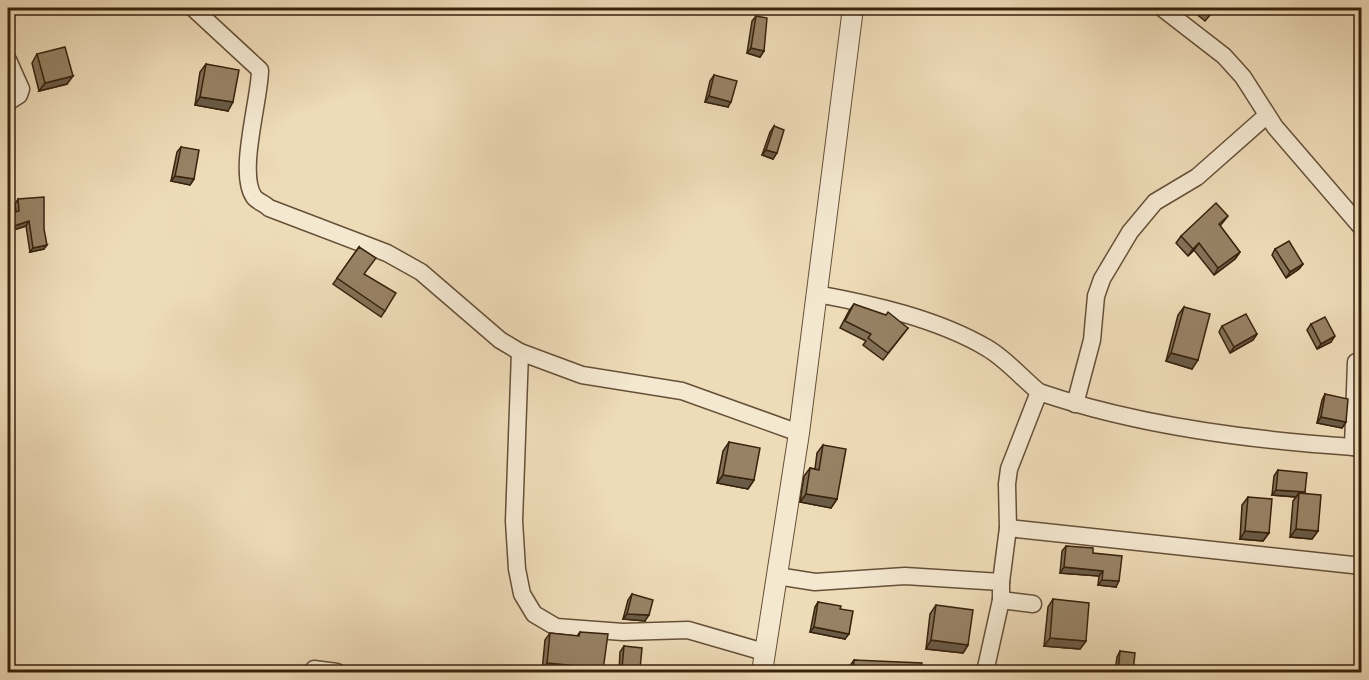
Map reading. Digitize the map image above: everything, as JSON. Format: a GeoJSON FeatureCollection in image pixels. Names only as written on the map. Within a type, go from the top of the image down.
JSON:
{"type":"FeatureCollection","features":[{"type":"Feature","properties":{"kind":"street"},"geometry":{"type":"LineString","coordinates":[[193,8],[260,70],[260,84],[251,121],[249,183],[254,197],[269,207],[395,257],[420,272],[500,340],[520,352],[582,375],[682,391],[799,433]]}},
{"type":"Feature","properties":{"kind":"street"},"geometry":{"type":"LineString","coordinates":[[762,672],[799,433],[853,8]]}},
{"type":"Feature","properties":{"kind":"street"},"geometry":{"type":"LineString","coordinates":[[1162,8],[1224,56],[1243,77],[1266,116],[1362,228]]}},
{"type":"Feature","properties":{"kind":"street"},"geometry":{"type":"LineString","coordinates":[[8,60],[21,89],[19,96],[8,102]]}},
{"type":"Feature","properties":{"kind":"street"},"geometry":{"type":"LineString","coordinates":[[1075,404],[1092,340],[1096,296],[1102,279],[1130,232],[1155,202],[1197,177],[1266,116]]}},
{"type":"Feature","properties":{"kind":"street"},"geometry":{"type":"LineString","coordinates":[[817,294],[864,302],[904,314],[986,347],[1039,392],[1075,404],[1221,434],[1357,448],[1356,362]]}},
{"type":"Feature","properties":{"kind":"street"},"geometry":{"type":"LineString","coordinates":[[520,352],[514,521],[517,569],[522,594],[534,614],[556,627],[623,632],[688,630],[764,652]]}},
{"type":"Feature","properties":{"kind":"street"},"geometry":{"type":"LineString","coordinates":[[985,672],[1001,600],[1008,528],[1009,469],[1039,392]]}},
{"type":"Feature","properties":{"kind":"street"},"geometry":{"type":"LineString","coordinates":[[1008,528],[1362,566]]}},
{"type":"Feature","properties":{"kind":"street"},"geometry":{"type":"LineString","coordinates":[[777,576],[816,582],[905,576],[1002,582]]}},
{"type":"Feature","properties":{"kind":"street"},"geometry":{"type":"LineString","coordinates":[[1001,600],[1033,604]]}},
{"type":"Feature","properties":{"kind":"street"},"geometry":{"type":"LineString","coordinates":[[314,669],[338,672]]}},
{"type":"Feature","properties":{"kind":"building"},"geometry":{"type":"Polygon","coordinates":[[[756,16],[767,18],[764,51],[751,48],[756,16]]]}},
{"type":"Feature","properties":{"kind":"building"},"geometry":{"type":"Polygon","coordinates":[[[65,47],[73,76],[45,83],[37,54],[65,47]]]}},
{"type":"Feature","properties":{"kind":"building"},"geometry":{"type":"Polygon","coordinates":[[[206,64],[239,70],[233,102],[200,97],[206,64]]]}},
{"type":"Feature","properties":{"kind":"building"},"geometry":{"type":"Polygon","coordinates":[[[714,75],[737,81],[731,102],[709,96],[714,75]]]}},
{"type":"Feature","properties":{"kind":"building"},"geometry":{"type":"Polygon","coordinates":[[[774,126],[784,130],[777,153],[766,150],[774,126]]]}},
{"type":"Feature","properties":{"kind":"building"},"geometry":{"type":"Polygon","coordinates":[[[181,147],[199,150],[194,179],[175,176],[181,147]]]}},
{"type":"Feature","properties":{"kind":"building"},"geometry":{"type":"Polygon","coordinates":[[[44,197],[44,229],[47,245],[33,248],[29,221],[8,228],[8,214],[19,211],[18,199],[44,197]]]}},
{"type":"Feature","properties":{"kind":"building"},"geometry":{"type":"Polygon","coordinates":[[[1216,203],[1228,216],[1219,224],[1240,252],[1218,268],[1199,243],[1193,249],[1181,236],[1216,203]]]}},
{"type":"Feature","properties":{"kind":"building"},"geometry":{"type":"Polygon","coordinates":[[[1289,241],[1303,264],[1290,272],[1275,249],[1289,241]]]}},
{"type":"Feature","properties":{"kind":"building"},"geometry":{"type":"Polygon","coordinates":[[[359,247],[376,258],[364,274],[396,293],[385,311],[337,278],[359,247]]]}},
{"type":"Feature","properties":{"kind":"building"},"geometry":{"type":"Polygon","coordinates":[[[854,304],[886,315],[888,312],[908,328],[888,353],[868,338],[871,334],[845,321],[854,304]]]}},
{"type":"Feature","properties":{"kind":"building"},"geometry":{"type":"Polygon","coordinates":[[[1184,307],[1210,314],[1198,360],[1171,353],[1184,307]]]}},
{"type":"Feature","properties":{"kind":"building"},"geometry":{"type":"Polygon","coordinates":[[[1246,314],[1257,334],[1234,347],[1222,326],[1246,314]]]}},
{"type":"Feature","properties":{"kind":"building"},"geometry":{"type":"Polygon","coordinates":[[[1325,317],[1335,336],[1321,344],[1311,324],[1325,317]]]}},
{"type":"Feature","properties":{"kind":"building"},"geometry":{"type":"Polygon","coordinates":[[[1325,394],[1348,399],[1346,422],[1321,417],[1325,394]]]}},
{"type":"Feature","properties":{"kind":"building"},"geometry":{"type":"Polygon","coordinates":[[[729,442],[760,448],[754,480],[723,475],[729,442]]]}},
{"type":"Feature","properties":{"kind":"building"},"geometry":{"type":"Polygon","coordinates":[[[823,445],[846,449],[837,499],[806,494],[810,468],[819,470],[823,445]]]}},
{"type":"Feature","properties":{"kind":"building"},"geometry":{"type":"Polygon","coordinates":[[[1278,470],[1307,473],[1305,492],[1276,490],[1278,470]]]}},
{"type":"Feature","properties":{"kind":"building"},"geometry":{"type":"Polygon","coordinates":[[[1299,493],[1321,495],[1318,531],[1296,529],[1299,493]]]}},
{"type":"Feature","properties":{"kind":"building"},"geometry":{"type":"Polygon","coordinates":[[[1248,497],[1272,499],[1269,533],[1245,531],[1248,497]]]}},
{"type":"Feature","properties":{"kind":"building"},"geometry":{"type":"Polygon","coordinates":[[[1066,546],[1093,548],[1093,553],[1122,556],[1119,581],[1102,580],[1103,571],[1064,567],[1066,546]]]}},
{"type":"Feature","properties":{"kind":"building"},"geometry":{"type":"Polygon","coordinates":[[[632,594],[653,600],[649,615],[627,614],[632,594]]]}},
{"type":"Feature","properties":{"kind":"building"},"geometry":{"type":"Polygon","coordinates":[[[1053,599],[1089,603],[1086,641],[1050,638],[1053,599]]]}},
{"type":"Feature","properties":{"kind":"building"},"geometry":{"type":"Polygon","coordinates":[[[818,602],[841,606],[840,609],[853,611],[849,634],[814,627],[818,602]]]}},
{"type":"Feature","properties":{"kind":"building"},"geometry":{"type":"Polygon","coordinates":[[[936,605],[973,610],[968,645],[931,640],[936,605]]]}},
{"type":"Feature","properties":{"kind":"building"},"geometry":{"type":"Polygon","coordinates":[[[580,632],[608,634],[603,670],[594,668],[594,672],[576,672],[577,666],[547,663],[550,633],[579,636],[580,632]]]}},
{"type":"Feature","properties":{"kind":"building"},"geometry":{"type":"Polygon","coordinates":[[[624,646],[642,648],[640,669],[622,668],[624,646]]]}},
{"type":"Feature","properties":{"kind":"building"},"geometry":{"type":"Polygon","coordinates":[[[1120,651],[1135,653],[1133,672],[1118,672],[1120,651]]]}},
{"type":"Feature","properties":{"kind":"building"},"geometry":{"type":"Polygon","coordinates":[[[854,660],[922,663],[921,672],[853,672],[854,660]]]}}]}
